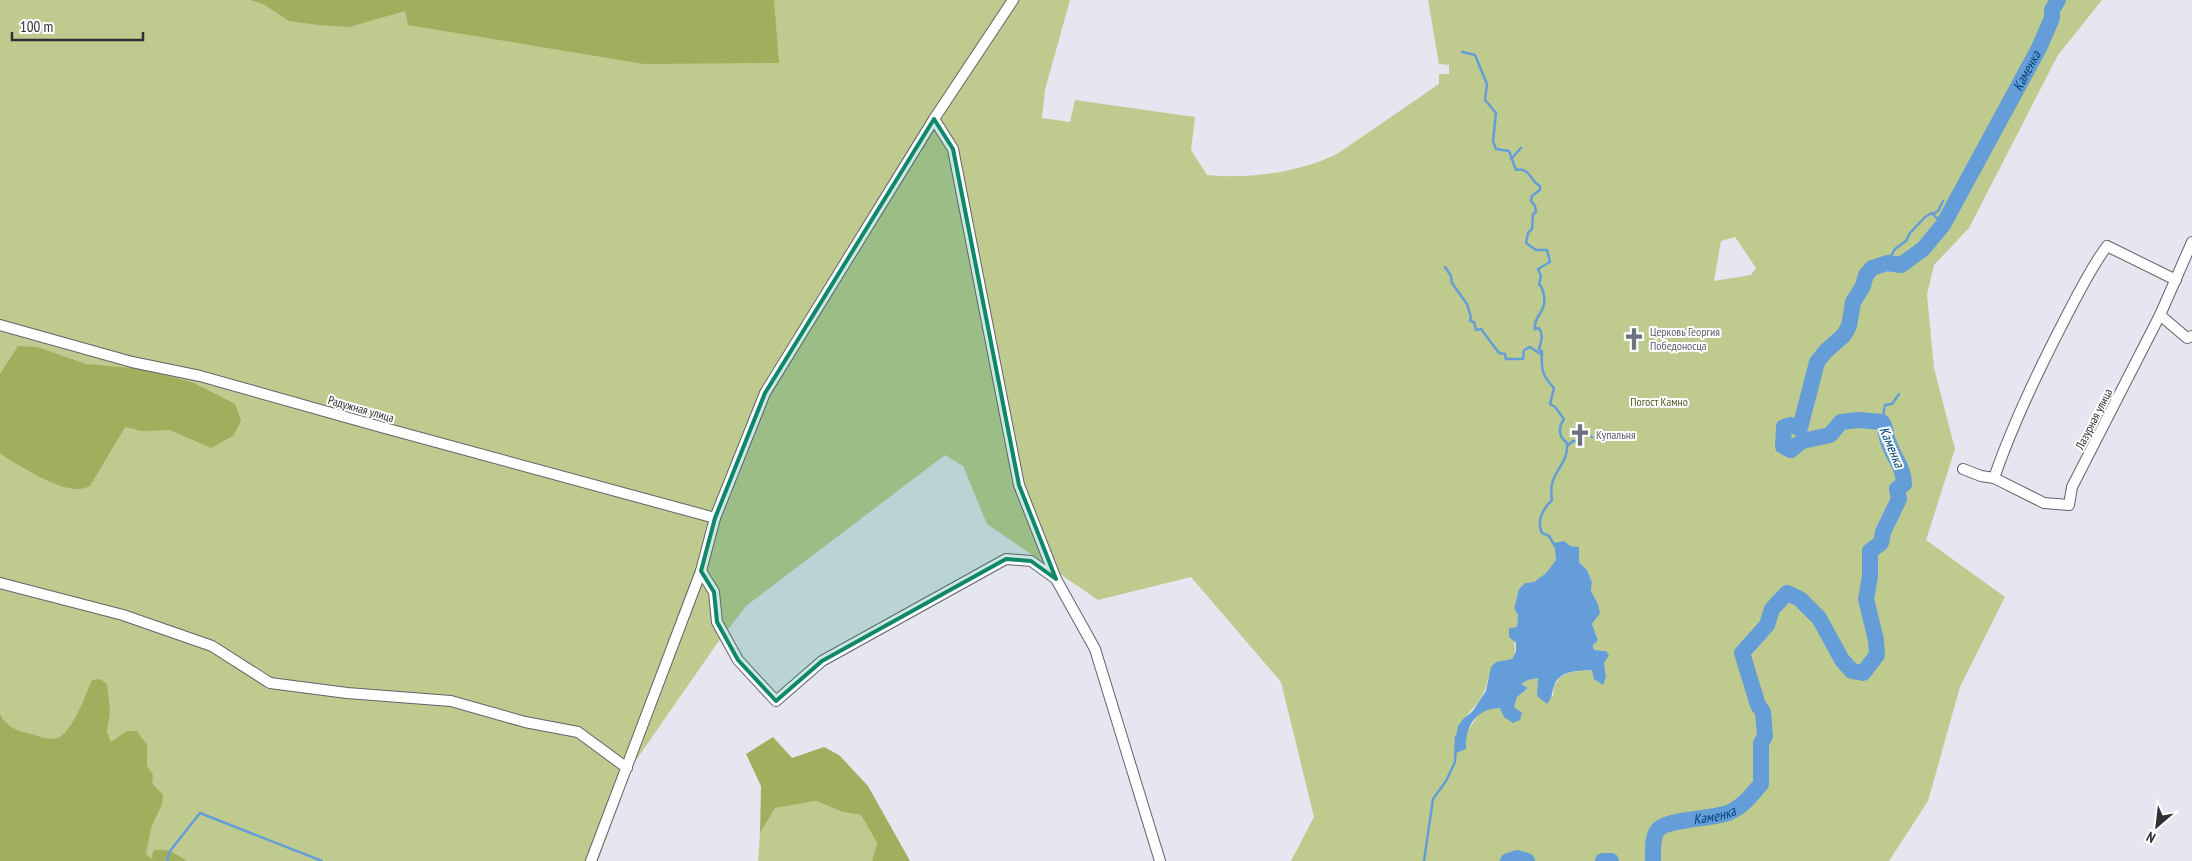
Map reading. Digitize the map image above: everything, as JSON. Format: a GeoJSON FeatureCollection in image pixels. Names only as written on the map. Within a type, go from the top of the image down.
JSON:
{"type":"FeatureCollection","features":[{"type":"Feature","properties":{"kind":"street"},"geometry":{"type":"LineString","coordinates":[[590,861],[701,570],[716,518],[765,393],[934,119],[1013,0]]}},
{"type":"Feature","properties":{"kind":"street"},"geometry":{"type":"LineString","coordinates":[[934,119],[953,149],[1019,485],[1056,579],[1095,649],[1160,861]]}},
{"type":"Feature","properties":{"kind":"street","name":"Лазурная улица"},"geometry":{"type":"LineString","coordinates":[[1963,469],[1981,476],[1994,478],[2044,503],[2069,505],[2072,487],[2160,315],[2192,242]]}},
{"type":"Feature","properties":{"kind":"street"},"geometry":{"type":"LineString","coordinates":[[1994,478],[2006,444],[2042,363],[2094,263],[2107,246],[2176,280]]}},
{"type":"Feature","properties":{"kind":"street"},"geometry":{"type":"LineString","coordinates":[[2160,315],[2187,338],[2192,336]]}},
{"type":"Feature","properties":{"kind":"street","name":"Радужная улица"},"geometry":{"type":"LineString","coordinates":[[0,325],[132,362],[200,376],[381,428],[716,518]]}},
{"type":"Feature","properties":{"kind":"street"},"geometry":{"type":"LineString","coordinates":[[701,570],[714,592],[717,622],[738,660],[776,701],[822,661],[1006,560],[1031,560],[1056,579]]}},
{"type":"Feature","properties":{"kind":"street"},"geometry":{"type":"LineString","coordinates":[[0,582],[122,615],[212,646],[270,683],[347,693],[451,702],[525,722],[578,732],[627,768]]}},
{"type":"Feature","properties":{"kind":"highlighted area"},"geometry":{"type":"Polygon","coordinates":[[[934,119],[953,149],[1019,485],[1056,579],[1031,561],[1006,559],[822,661],[776,701],[738,660],[717,622],[714,592],[701,571],[715,518],[765,393],[934,119]]]}},
{"type":"Feature","properties":{"kind":"green space","name":"Погост Камно"},"geometry":{"type":"Polygon","coordinates":[[[0,0],[1070,0],[1045,90],[1042,118],[1070,122],[1075,100],[1195,117],[1191,150],[1207,175],[1240,176],[1290,170],[1322,161],[1337,154],[1439,84],[1439,74],[1449,74],[1449,65],[1439,64],[1428,0],[2102,0],[2058,55],[1969,228],[1934,265],[1927,295],[1934,368],[1955,449],[1926,540],[2005,597],[1960,687],[1928,801],[1889,861],[1291,861],[1314,817],[1281,682],[1191,577],[1098,600],[987,524],[963,466],[945,455],[746,606],[716,645],[634,763],[598,861],[0,861],[0,0]],[[1735,237],[1721,241],[1714,281],[1751,275],[1756,268],[1735,237]],[[1554,543],[1556,560],[1546,573],[1534,582],[1525,583],[1519,589],[1514,608],[1518,615],[1517,627],[1509,628],[1515,646],[1515,653],[1508,662],[1488,678],[1481,698],[1460,727],[1457,736],[1457,747],[1479,714],[1491,708],[1514,707],[1517,697],[1528,688],[1521,684],[1528,680],[1538,678],[1538,686],[1553,697],[1554,686],[1560,677],[1571,672],[1592,670],[1606,677],[1604,663],[1606,651],[1594,650],[1593,645],[1598,639],[1592,624],[1596,617],[1598,604],[1591,591],[1592,582],[1587,570],[1579,562],[1578,554],[1570,546],[1554,543]]]}},
{"type":"Feature","properties":{"kind":"green space"},"geometry":{"type":"Polygon","coordinates":[[[250,0],[774,0],[779,63],[644,64],[408,25],[405,11],[349,27],[289,21],[263,4],[250,0]]]}},
{"type":"Feature","properties":{"kind":"green space"},"geometry":{"type":"Polygon","coordinates":[[[18,346],[37,347],[86,364],[144,369],[194,383],[235,404],[241,421],[233,436],[211,448],[170,430],[142,431],[125,427],[90,486],[81,489],[59,486],[37,476],[0,453],[0,374],[18,346]]]}},
{"type":"Feature","properties":{"kind":"green space"},"geometry":{"type":"Polygon","coordinates":[[[100,679],[107,684],[110,711],[107,732],[111,742],[127,731],[137,731],[147,745],[147,766],[153,775],[152,783],[163,795],[162,804],[151,828],[146,854],[152,859],[153,851],[163,850],[187,861],[0,861],[0,714],[5,722],[17,730],[48,739],[60,737],[66,732],[77,715],[92,680],[100,679]]]}},
{"type":"Feature","properties":{"kind":"green space"},"geometry":{"type":"Polygon","coordinates":[[[773,737],[792,758],[824,747],[839,755],[868,786],[910,861],[872,861],[877,843],[861,815],[843,812],[816,801],[775,808],[760,833],[761,786],[746,754],[773,737]]]}},
{"type":"Feature","properties":{"kind":"green space"},"geometry":{"type":"Polygon","coordinates":[[[816,801],[843,812],[861,815],[877,843],[872,861],[758,861],[760,833],[774,808],[816,801]]]}},
{"type":"Feature","properties":{"kind":"water"},"geometry":{"type":"Polygon","coordinates":[[[1564,541],[1570,546],[1579,547],[1579,562],[1587,570],[1592,582],[1591,591],[1598,604],[1600,613],[1592,624],[1598,640],[1593,645],[1594,650],[1606,651],[1609,655],[1604,663],[1606,677],[1603,685],[1594,679],[1592,670],[1570,672],[1556,681],[1547,704],[1537,696],[1538,678],[1528,680],[1521,684],[1528,688],[1517,697],[1514,707],[1522,713],[1520,720],[1513,723],[1504,717],[1500,708],[1484,712],[1473,721],[1467,733],[1466,749],[1456,753],[1458,726],[1472,712],[1486,691],[1491,667],[1496,662],[1512,659],[1516,651],[1516,643],[1509,637],[1509,628],[1517,627],[1518,615],[1514,608],[1519,589],[1525,583],[1534,582],[1546,573],[1556,560],[1554,543],[1564,541]]]}},
{"type":"Feature","properties":{"kind":"waterway","name":"Каменка"},"geometry":{"type":"LineString","coordinates":[[1653,861],[1654,838],[1657,831],[1662,827],[1679,821],[1723,815],[1735,810],[1761,784],[1761,743],[1765,736],[1763,712],[1758,705],[1742,653],[1767,625],[1772,609],[1787,593],[1800,599],[1819,618],[1842,660],[1852,671],[1863,673],[1877,655],[1876,640],[1866,599],[1870,576],[1870,551],[1881,543],[1883,532],[1899,499],[1897,489],[1904,484],[1904,478],[1890,447],[1885,427],[1882,422],[1858,420],[1841,422],[1830,435],[1802,441],[1791,450],[1783,446],[1784,427],[1790,425],[1800,428],[1817,362],[1844,335],[1849,326],[1853,302],[1863,286],[1866,275],[1872,268],[1887,263],[1901,265],[1923,249],[1943,225],[2039,48],[2052,18],[2052,10],[2058,0]]}},
{"type":"Feature","properties":{"kind":"waterway"},"geometry":{"type":"LineString","coordinates":[[1462,52],[1475,55],[1487,84],[1485,100],[1496,113],[1493,141],[1496,149],[1509,151],[1516,170],[1527,172],[1540,186],[1540,190],[1532,196],[1531,201],[1535,206],[1536,212],[1533,214],[1532,229],[1528,233],[1526,243],[1536,250],[1547,250],[1550,262],[1538,269],[1541,276],[1539,285],[1544,295],[1544,301],[1535,324],[1535,329],[1539,328],[1542,338],[1539,349],[1542,352],[1543,372],[1554,388],[1550,404],[1555,407],[1564,419],[1560,432],[1562,438],[1567,443],[1565,458],[1553,482],[1551,490],[1552,500],[1543,511],[1540,519],[1542,533],[1549,536],[1555,546]]}},
{"type":"Feature","properties":{"kind":"waterway"},"geometry":{"type":"LineString","coordinates":[[1511,159],[1521,148]]}},
{"type":"Feature","properties":{"kind":"waterway"},"geometry":{"type":"LineString","coordinates":[[1933,214],[1938,211],[1943,201]]}},
{"type":"Feature","properties":{"kind":"waterway"},"geometry":{"type":"LineString","coordinates":[[1887,263],[1895,249],[1906,241],[1910,233],[1925,217],[1932,213],[1943,225]]}},
{"type":"Feature","properties":{"kind":"waterway"},"geometry":{"type":"LineString","coordinates":[[1445,267],[1451,276],[1452,283],[1467,304],[1471,317],[1470,321],[1474,322],[1476,330],[1481,329],[1499,353],[1505,354],[1506,359],[1523,359],[1524,350],[1530,347],[1542,355]]}},
{"type":"Feature","properties":{"kind":"waterway"},"geometry":{"type":"LineString","coordinates":[[1882,422],[1885,405],[1892,404],[1899,394]]}},
{"type":"Feature","properties":{"kind":"waterway"},"geometry":{"type":"LineString","coordinates":[[1567,446],[1573,441],[1578,441],[1581,435],[1587,436]]}},
{"type":"Feature","properties":{"kind":"waterway"},"geometry":{"type":"LineString","coordinates":[[1424,861],[1433,799],[1446,781],[1455,762],[1456,737]]}},
{"type":"Feature","properties":{"kind":"waterway"},"geometry":{"type":"LineString","coordinates":[[167,861],[170,851],[200,813],[322,861]]}},
{"type":"Feature","properties":{"kind":"waterway","name":"Каменка"},"geometry":{"type":"LineString","coordinates":[[1508,861],[1517,858],[1527,861]]}},
{"type":"Feature","properties":{"kind":"waterway","name":"Каменка"},"geometry":{"type":"LineString","coordinates":[[1603,861],[1611,861]]}},
{"type":"Feature","properties":{"kind":"place","name":"Церковь Георгия Победоносца"},"geometry":{"type":"Point","coordinates":[1634,339]}},
{"type":"Feature","properties":{"kind":"place","name":"Купальня"},"geometry":{"type":"Point","coordinates":[1580,435]}}]}
